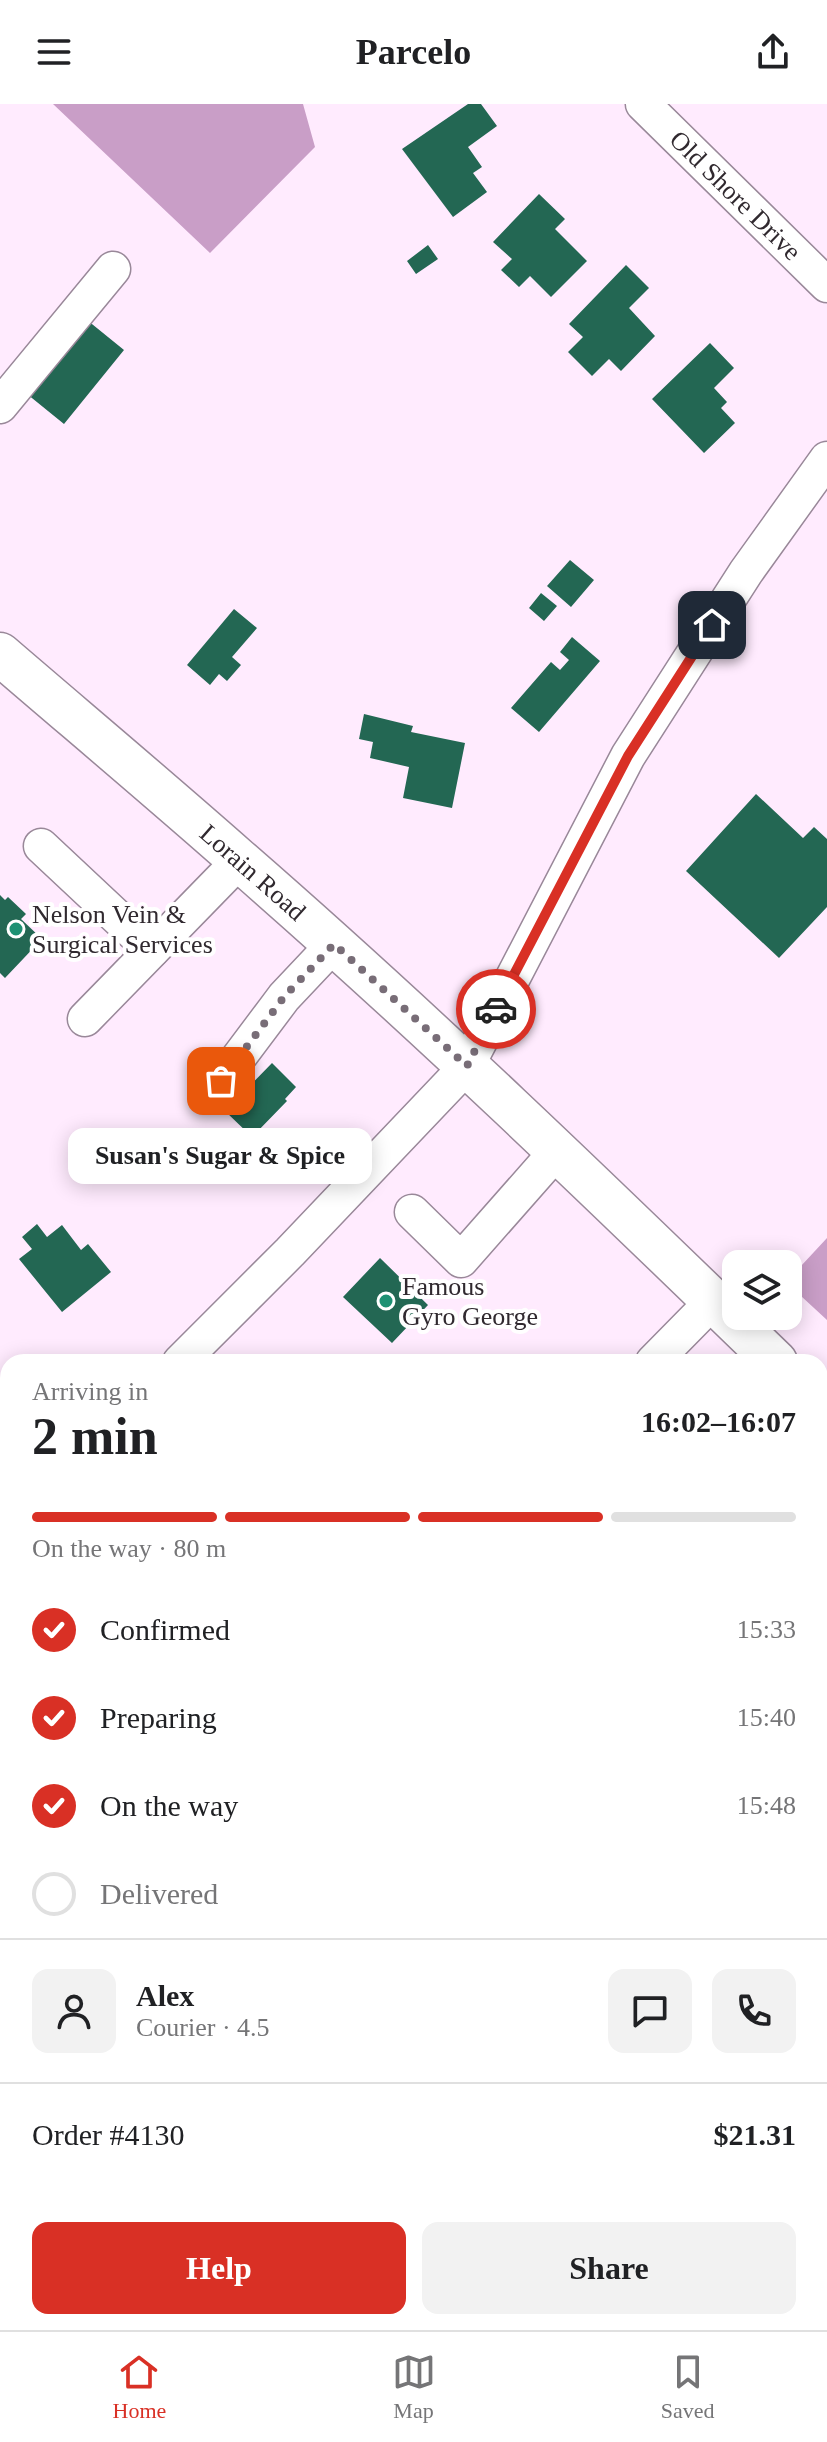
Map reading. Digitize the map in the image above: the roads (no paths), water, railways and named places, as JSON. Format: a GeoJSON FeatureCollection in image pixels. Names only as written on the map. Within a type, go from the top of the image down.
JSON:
{"type":"FeatureCollection","features":[{"type":"Feature","properties":{"kind":"main road","name":"Lorain Road"},"geometry":{"type":"LineString","coordinates":[[0,654],[334,944],[557,1151],[768,1354]]}},
{"type":"Feature","properties":{"kind":"street","name":"Old Shore Drive"},"geometry":{"type":"LineString","coordinates":[[643,104],[827,285]]}},
{"type":"Feature","properties":{"kind":"street"},"geometry":{"type":"LineString","coordinates":[[0,406],[113,269]]}},
{"type":"Feature","properties":{"kind":"street"},"geometry":{"type":"LineString","coordinates":[[188,1354],[467,1066],[628,756],[746,572],[827,459]]}},
{"type":"Feature","properties":{"kind":"street"},"geometry":{"type":"LineString","coordinates":[[41,846],[152,950]]}},
{"type":"Feature","properties":{"kind":"street"},"geometry":{"type":"LineString","coordinates":[[85,1019],[240,860]]}},
{"type":"Feature","properties":{"kind":"street"},"geometry":{"type":"LineString","coordinates":[[221,1081],[284,997],[334,944]]}},
{"type":"Feature","properties":{"kind":"street"},"geometry":{"type":"LineString","coordinates":[[412,1212],[461,1260],[557,1151]]}},
{"type":"Feature","properties":{"kind":"street"},"geometry":{"type":"LineString","coordinates":[[661,1354],[713,1301]]}},
{"type":"Feature","properties":{"kind":"place","name":"Nelson Vein & Surgical Services"},"geometry":{"type":"Point","coordinates":[16,929]}},
{"type":"Feature","properties":{"kind":"place","name":"Susan's Sugar & Spice"},"geometry":{"type":"Point","coordinates":[221,1081]}},
{"type":"Feature","properties":{"kind":"place","name":"Famous Gyro George"},"geometry":{"type":"Point","coordinates":[386,1301]}}]}
